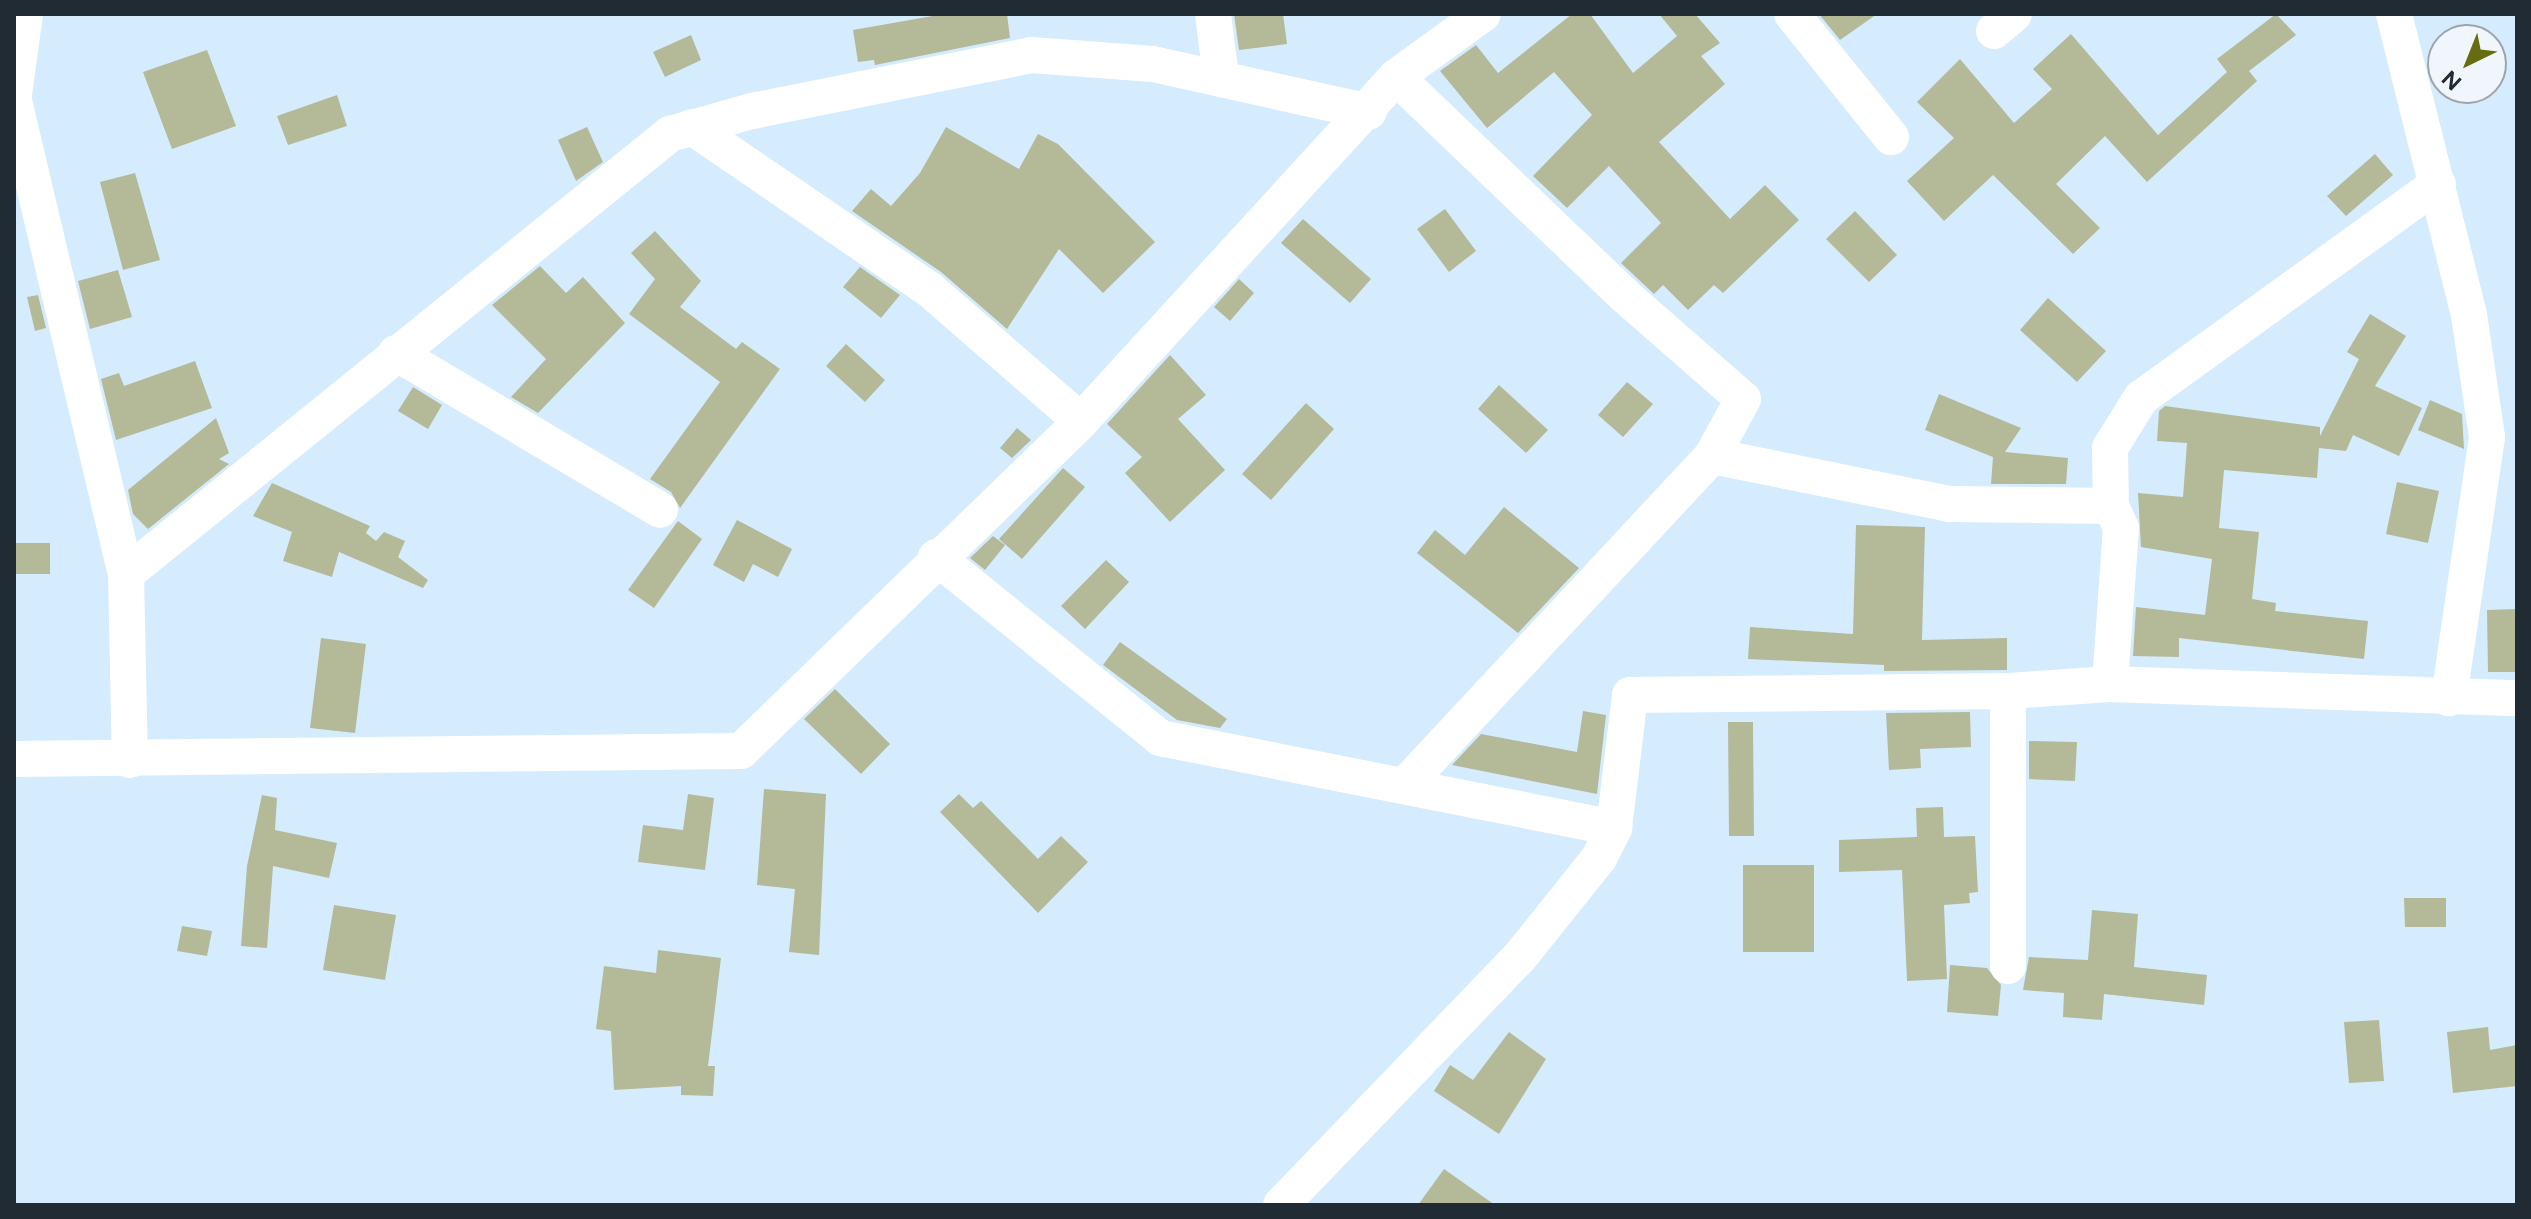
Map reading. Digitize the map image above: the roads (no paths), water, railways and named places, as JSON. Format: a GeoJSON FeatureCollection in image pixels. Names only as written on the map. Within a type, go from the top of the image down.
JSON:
{"type":"FeatureCollection","features":[{"type":"Feature","properties":{"kind":"street"},"geometry":{"type":"LineString","coordinates":[[14,94],[25,14]]}},
{"type":"Feature","properties":{"kind":"street"},"geometry":{"type":"LineString","coordinates":[[1213,14],[1221,77]]}},
{"type":"Feature","properties":{"kind":"street"},"geometry":{"type":"LineString","coordinates":[[14,759],[741,751],[936,557],[1081,421],[1369,112],[1396,77],[1483,14]]}},
{"type":"Feature","properties":{"kind":"street"},"geometry":{"type":"LineString","coordinates":[[1792,14],[1891,137]]}},
{"type":"Feature","properties":{"kind":"street"},"geometry":{"type":"LineString","coordinates":[[2394,14],[2502,440],[2449,698]]}},
{"type":"Feature","properties":{"kind":"street"},"geometry":{"type":"LineString","coordinates":[[126,574],[670,134],[1031,55],[1153,64],[1369,112]]}},
{"type":"Feature","properties":{"kind":"street"},"geometry":{"type":"LineString","coordinates":[[1396,77],[1624,295],[1743,399],[1712,456],[1405,785]]}},
{"type":"Feature","properties":{"kind":"street"},"geometry":{"type":"LineString","coordinates":[[14,101],[126,574],[130,760]]}},
{"type":"Feature","properties":{"kind":"street"},"geometry":{"type":"LineString","coordinates":[[692,127],[929,289],[1081,421]]}},
{"type":"Feature","properties":{"kind":"street"},"geometry":{"type":"LineString","coordinates":[[2110,684],[2121,528],[2111,506],[2110,448],[2141,398],[2438,184]]}},
{"type":"Feature","properties":{"kind":"street"},"geometry":{"type":"LineString","coordinates":[[396,353],[660,510]]}},
{"type":"Feature","properties":{"kind":"street"},"geometry":{"type":"LineString","coordinates":[[1712,456],[1950,504],[2111,506]]}},
{"type":"Feature","properties":{"kind":"street"},"geometry":{"type":"LineString","coordinates":[[936,557],[1160,738],[1614,828]]}},
{"type":"Feature","properties":{"kind":"street"},"geometry":{"type":"LineString","coordinates":[[1281,1205],[1519,958],[1599,858],[1614,828],[1630,695],[2008,691],[2110,684],[2517,698]]}},
{"type":"Feature","properties":{"kind":"street"},"geometry":{"type":"LineString","coordinates":[[2008,691],[2008,966]]}}]}
